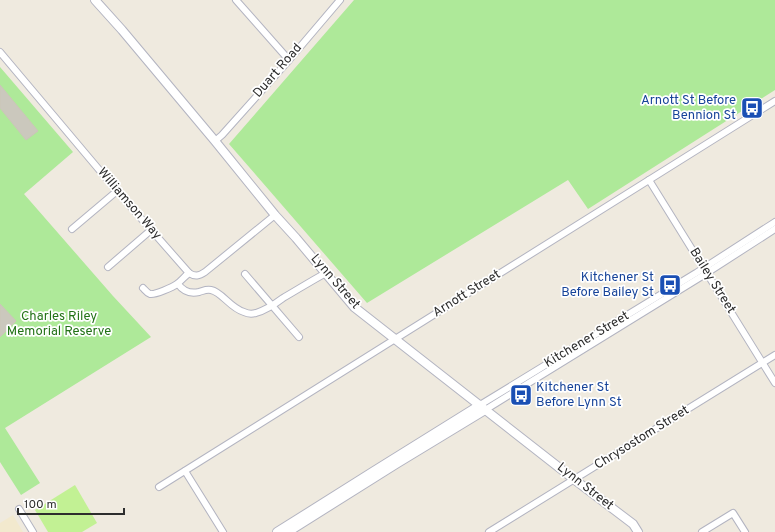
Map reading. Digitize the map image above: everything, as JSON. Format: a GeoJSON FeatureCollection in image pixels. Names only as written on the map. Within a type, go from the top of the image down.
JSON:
{"type":"FeatureCollection","features":[{"type":"Feature","properties":{"kind":"street","name":"Lynn Street"},"geometry":{"type":"LineString","coordinates":[[95,0],[122,30],[275,215],[354,307],[633,524],[638,532]]}},
{"type":"Feature","properties":{"kind":"street"},"geometry":{"type":"LineString","coordinates":[[236,0],[289,60]]}},
{"type":"Feature","properties":{"kind":"street","name":"Duart Road"},"geometry":{"type":"LineString","coordinates":[[215,141],[289,60],[340,0]]}},
{"type":"Feature","properties":{"kind":"street","name":"Williamson Way"},"geometry":{"type":"LineString","coordinates":[[0,52],[117,191],[188,272]]}},
{"type":"Feature","properties":{"kind":"street","name":"Arnott Street"},"geometry":{"type":"LineString","coordinates":[[159,487],[775,101]]}},
{"type":"Feature","properties":{"kind":"street","name":"Bailey Street"},"geometry":{"type":"LineString","coordinates":[[650,180],[775,383]]}},
{"type":"Feature","properties":{"kind":"street"},"geometry":{"type":"LineString","coordinates":[[72,229],[117,191]]}},
{"type":"Feature","properties":{"kind":"street"},"geometry":{"type":"LineString","coordinates":[[142,288],[150,294],[153,294],[178,284],[188,272],[196,276],[205,272],[275,215]]}},
{"type":"Feature","properties":{"kind":"street","name":"Kitchener Street"},"geometry":{"type":"LineString","coordinates":[[705,270],[775,222]]}},
{"type":"Feature","properties":{"kind":"street","name":"Kitchener Street"},"geometry":{"type":"LineString","coordinates":[[288,532],[483,408],[705,270],[775,229]]}},
{"type":"Feature","properties":{"kind":"street"},"geometry":{"type":"LineString","coordinates":[[108,267],[151,230]]}},
{"type":"Feature","properties":{"kind":"street"},"geometry":{"type":"LineString","coordinates":[[178,284],[186,292],[191,293],[212,290],[232,307],[245,313],[252,314],[271,306],[326,273]]}},
{"type":"Feature","properties":{"kind":"street"},"geometry":{"type":"LineString","coordinates":[[245,274],[299,337]]}},
{"type":"Feature","properties":{"kind":"street","name":"Chrysostom Street"},"geometry":{"type":"LineString","coordinates":[[489,532],[775,355]]}},
{"type":"Feature","properties":{"kind":"street","name":"Kitchener Street"},"geometry":{"type":"LineString","coordinates":[[277,532],[380,467],[483,408]]}},
{"type":"Feature","properties":{"kind":"street"},"geometry":{"type":"LineString","coordinates":[[186,471],[222,532]]}},
{"type":"Feature","properties":{"kind":"street"},"geometry":{"type":"LineString","coordinates":[[19,509],[33,532]]}},
{"type":"Feature","properties":{"kind":"street"},"geometry":{"type":"LineString","coordinates":[[702,532],[733,513],[745,532]]}},
{"type":"Feature","properties":{"kind":"shaded area"},"geometry":{"type":"Polygon","coordinates":[[[13,515],[23,532],[0,532],[0,523],[13,515]]]}},
{"type":"Feature","properties":{"kind":"green space"},"geometry":{"type":"Polygon","coordinates":[[[354,0],[775,0],[775,90],[588,209],[568,180],[367,303],[229,144],[354,0]]]}},
{"type":"Feature","properties":{"kind":"green space","name":"Charles Riley Memorial Reserve"},"geometry":{"type":"Polygon","coordinates":[[[0,67],[73,152],[24,194],[151,337],[5,428],[40,483],[21,495],[0,462],[0,67]]]}},
{"type":"Feature","properties":{"kind":"green space"},"geometry":{"type":"Polygon","coordinates":[[[75,485],[97,523],[82,532],[48,532],[35,510],[75,485]]]}},
{"type":"Feature","properties":{"kind":"building"},"geometry":{"type":"Polygon","coordinates":[[[0,85],[38,131],[26,140],[0,108],[0,85]]]}},
{"type":"Feature","properties":{"kind":"building"},"geometry":{"type":"Polygon","coordinates":[[[0,304],[16,321],[0,337],[0,304]]]}},
{"type":"Feature","properties":{"kind":"place","name":"Arnott St Before Bennion St"},"geometry":{"type":"Point","coordinates":[752,108]}},
{"type":"Feature","properties":{"kind":"place","name":"Kitchener St Before Bailey St"},"geometry":{"type":"Point","coordinates":[670,285]}},
{"type":"Feature","properties":{"kind":"place","name":"Kitchener St Before Lynn St"},"geometry":{"type":"Point","coordinates":[521,395]}}]}
